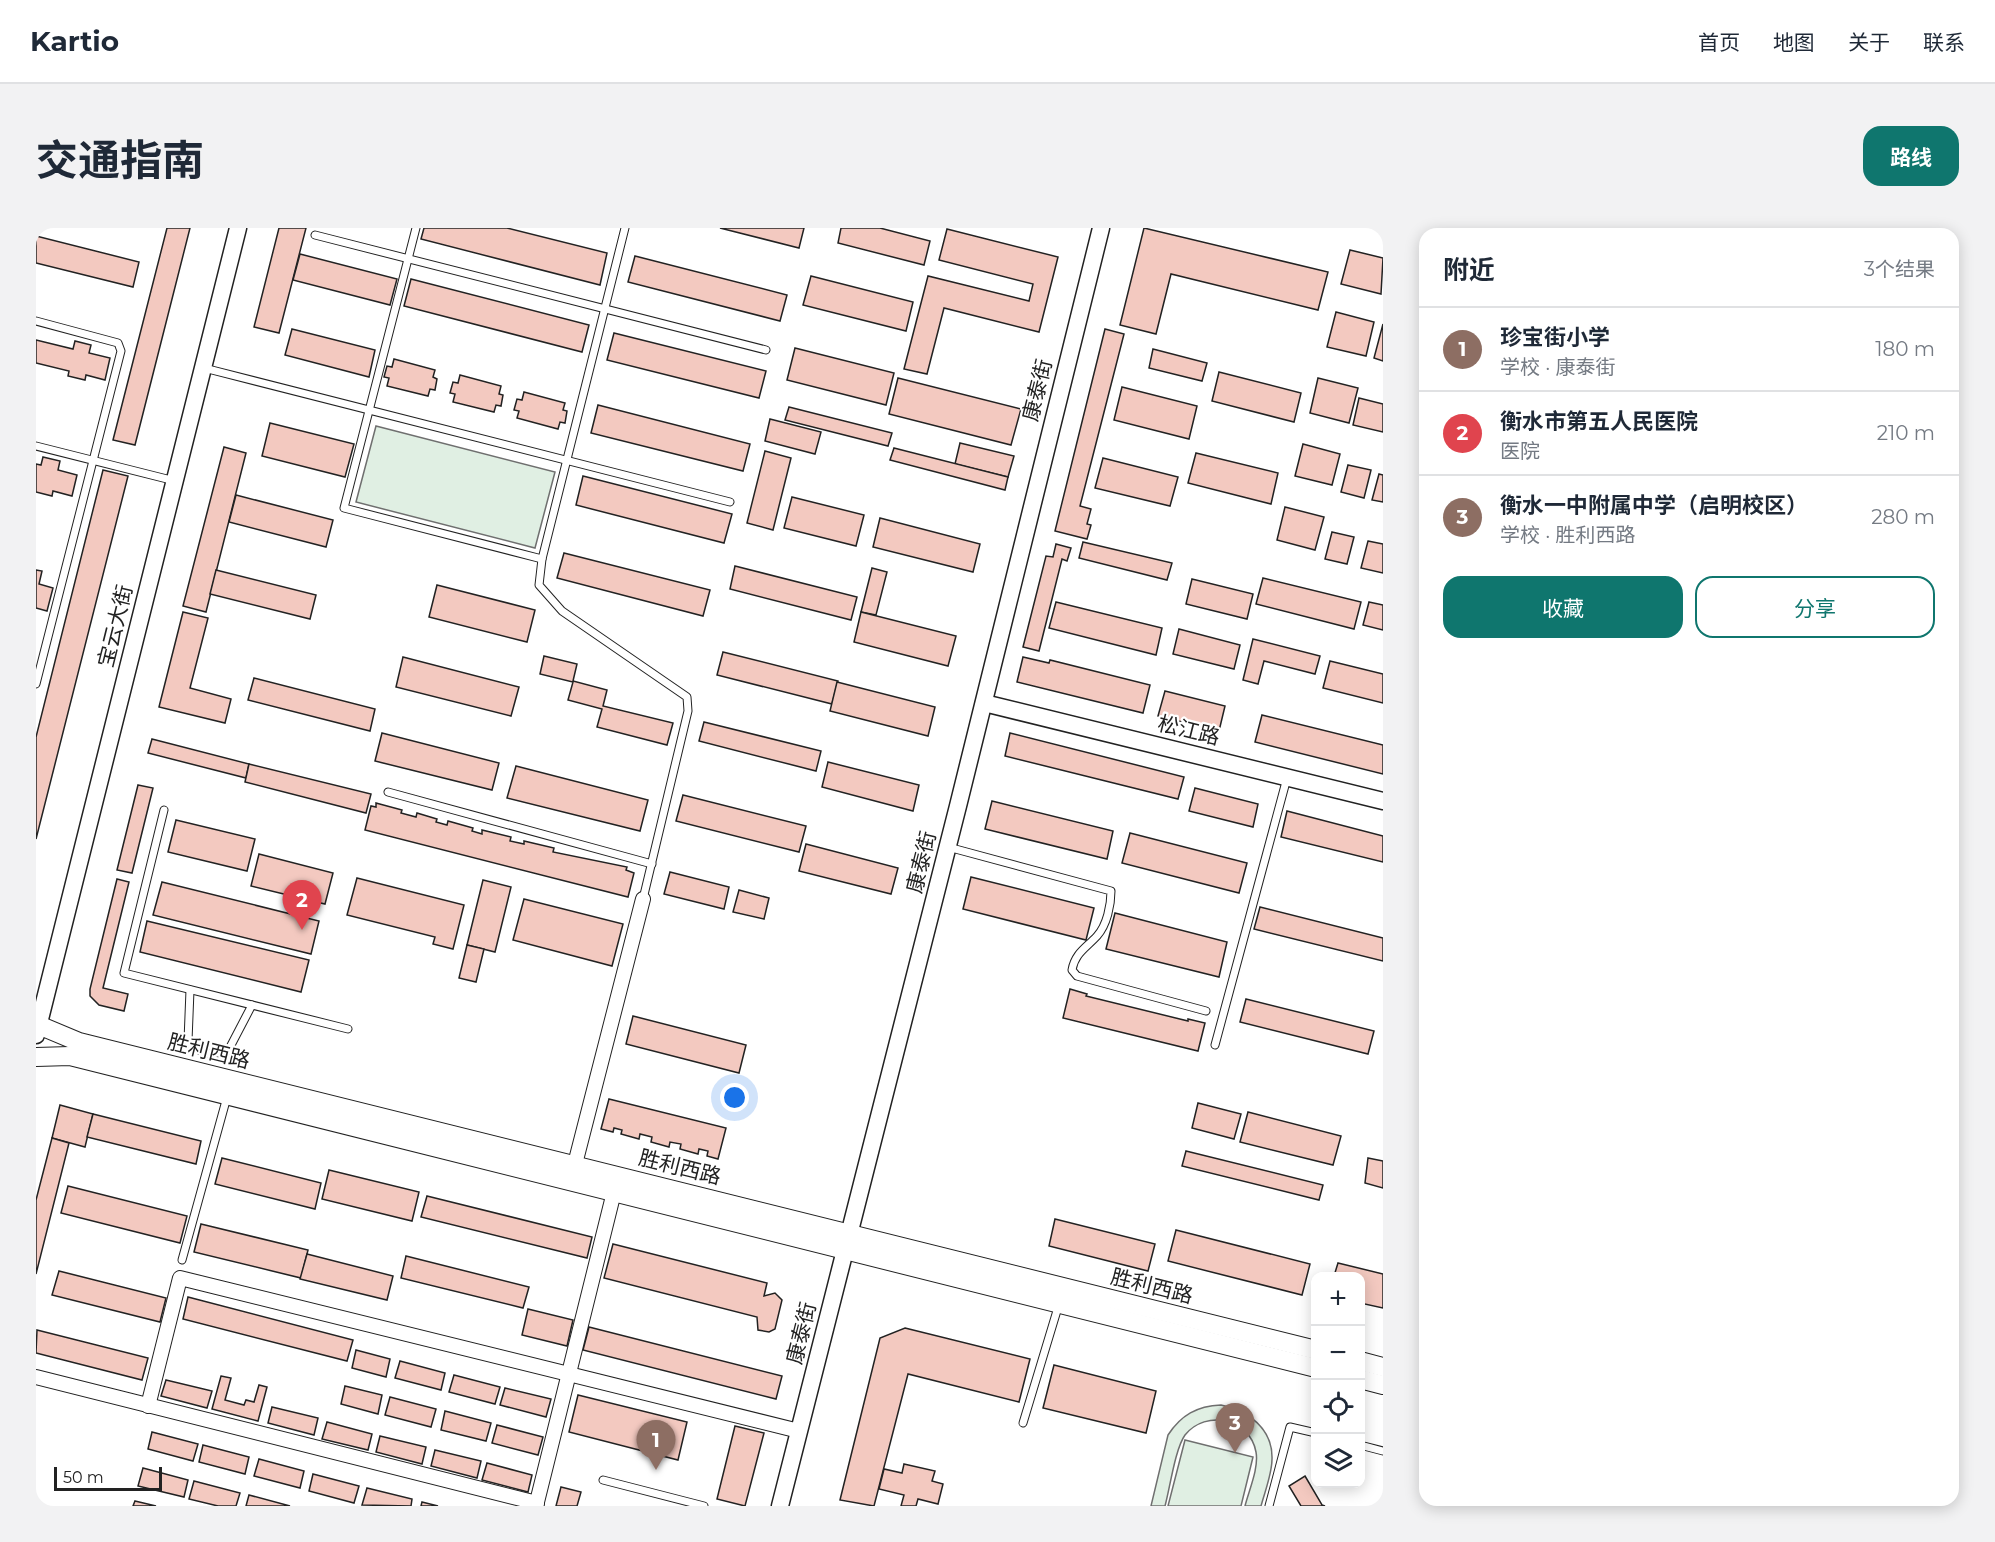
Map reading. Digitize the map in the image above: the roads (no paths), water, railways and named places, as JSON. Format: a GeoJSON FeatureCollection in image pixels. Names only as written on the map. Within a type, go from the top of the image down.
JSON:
{"type":"FeatureCollection","features":[{"type":"Feature","properties":{"kind":"main road","name":"胜利西路"},"geometry":{"type":"LineString","coordinates":[[37,1028],[79,1042],[575,1164],[1059,1304],[1311,1367]]}},
{"type":"Feature","properties":{"kind":"main road","name":"胜利西路"},"geometry":{"type":"LineString","coordinates":[[36,1057],[70,1056],[614,1192],[847,1241],[1311,1349]]}},
{"type":"Feature","properties":{"kind":"main road"},"geometry":{"type":"LineString","coordinates":[[1365,1362],[1383,1367]]}},
{"type":"Feature","properties":{"kind":"main road"},"geometry":{"type":"LineString","coordinates":[[1364,1380],[1383,1385]]}},
{"type":"Feature","properties":{"kind":"street","name":"宝云大街"},"geometry":{"type":"LineString","coordinates":[[37,1028],[238,228]]}},
{"type":"Feature","properties":{"kind":"street","name":"康泰街"},"geometry":{"type":"LineString","coordinates":[[780,1506],[948,847],[1101,228]]}},
{"type":"Feature","properties":{"kind":"street","name":"松江路"},"geometry":{"type":"LineString","coordinates":[[984,703],[1383,801]]}},
{"type":"Feature","properties":{"kind":"street"},"geometry":{"type":"LineString","coordinates":[[575,1164],[644,898]]}},
{"type":"Feature","properties":{"kind":"street"},"geometry":{"type":"LineString","coordinates":[[36,1377],[536,1505],[614,1192]]}},
{"type":"Feature","properties":{"kind":"street"},"geometry":{"type":"LineString","coordinates":[[148,1406],[180,1278],[799,1431]]}},
{"type":"Feature","properties":{"kind":"lane"},"geometry":{"type":"LineString","coordinates":[[416,228],[344,508],[542,559]]}},
{"type":"Feature","properties":{"kind":"lane"},"geometry":{"type":"LineString","coordinates":[[625,228],[542,559],[539,585],[543,593],[562,611],[687,697],[688,711],[644,898]]}},
{"type":"Feature","properties":{"kind":"lane"},"geometry":{"type":"LineString","coordinates":[[315,235],[766,350]]}},
{"type":"Feature","properties":{"kind":"lane"},"geometry":{"type":"LineString","coordinates":[[36,321],[118,343],[121,351],[36,684]]}},
{"type":"Feature","properties":{"kind":"lane"},"geometry":{"type":"LineString","coordinates":[[203,368],[730,502]]}},
{"type":"Feature","properties":{"kind":"lane"},"geometry":{"type":"LineString","coordinates":[[36,446],[175,480]]}},
{"type":"Feature","properties":{"kind":"lane"},"geometry":{"type":"LineString","coordinates":[[1215,1045],[1287,778]]}},
{"type":"Feature","properties":{"kind":"lane"},"geometry":{"type":"LineString","coordinates":[[388,792],[652,864]]}},
{"type":"Feature","properties":{"kind":"lane"},"geometry":{"type":"LineString","coordinates":[[164,810],[124,973],[348,1029]]}},
{"type":"Feature","properties":{"kind":"lane"},"geometry":{"type":"LineString","coordinates":[[948,847],[1111,891],[1104,925],[1099,934],[1079,952],[1072,970],[1077,976],[1206,1011]]}},
{"type":"Feature","properties":{"kind":"lane"},"geometry":{"type":"LineString","coordinates":[[190,990],[188,1041],[192,1047],[205,1053],[218,1054],[228,1051],[252,1005]]}},
{"type":"Feature","properties":{"kind":"lane"},"geometry":{"type":"LineString","coordinates":[[199,1072],[205,1053]]}},
{"type":"Feature","properties":{"kind":"lane"},"geometry":{"type":"LineString","coordinates":[[182,1260],[228,1095]]}},
{"type":"Feature","properties":{"kind":"lane"},"geometry":{"type":"LineString","coordinates":[[1023,1423],[1059,1304]]}},
{"type":"Feature","properties":{"kind":"lane"},"geometry":{"type":"LineString","coordinates":[[1269,1506],[1290,1427],[1311,1432]]}},
{"type":"Feature","properties":{"kind":"lane"},"geometry":{"type":"LineString","coordinates":[[1365,1446],[1383,1451]]}},
{"type":"Feature","properties":{"kind":"lane"},"geometry":{"type":"LineString","coordinates":[[603,1480],[704,1506]]}},
{"type":"Feature","properties":{"kind":"place","name":"衡水市第五人民医院"},"geometry":{"type":"Point","coordinates":[302,930]}},
{"type":"Feature","properties":{"kind":"place","name":"衡水一中附属中学（启明校区）"},"geometry":{"type":"Point","coordinates":[1235,1453]}},
{"type":"Feature","properties":{"kind":"place","name":"珍宝街小学"},"geometry":{"type":"Point","coordinates":[656,1470]}}]}
